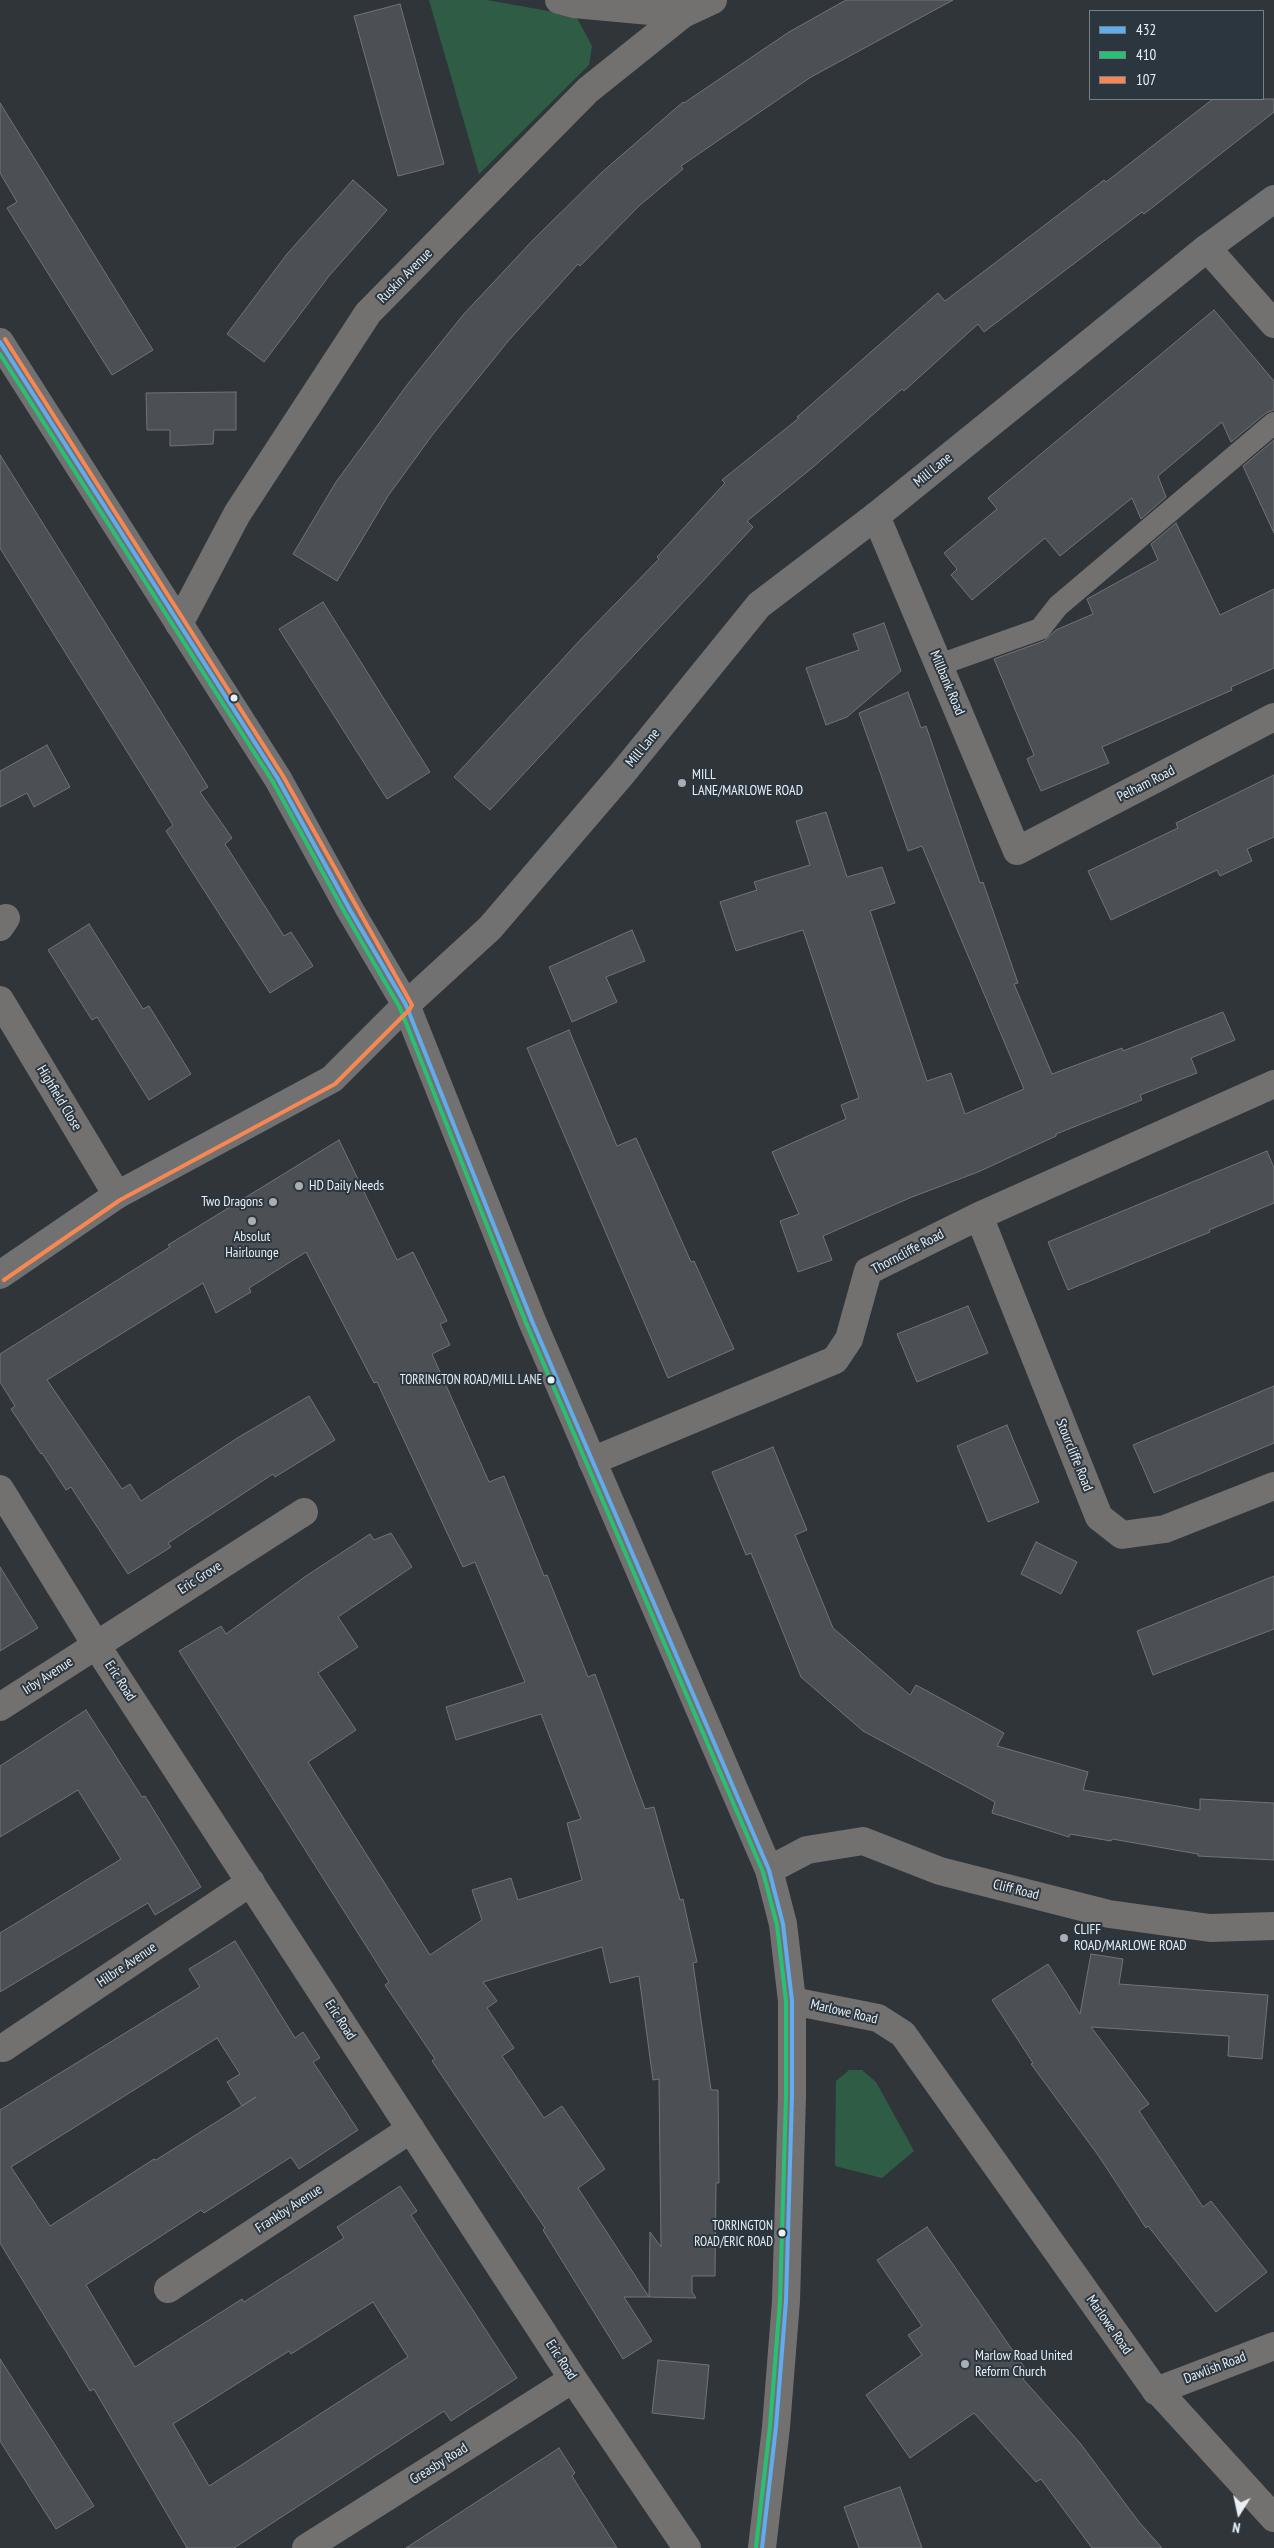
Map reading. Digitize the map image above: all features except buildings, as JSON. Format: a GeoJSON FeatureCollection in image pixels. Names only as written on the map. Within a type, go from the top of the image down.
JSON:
{"type":"FeatureCollection","features":[{"type":"Feature","properties":{"kind":"main road","name":"Mill Lane"},"geometry":{"type":"LineString","coordinates":[[0,1275],[117,1196],[332,1079],[406,1005],[490,928],[621,775],[759,606],[876,516],[1207,248],[1274,199]]}},
{"type":"Feature","properties":{"kind":"main road"},"geometry":{"type":"LineString","coordinates":[[0,342],[278,779],[350,910],[406,1005]]}},
{"type":"Feature","properties":{"kind":"street"},"geometry":{"type":"LineString","coordinates":[[559,0],[574,4],[683,14]]}},
{"type":"Feature","properties":{"kind":"street","name":"Ruskin Avenue"},"geometry":{"type":"LineString","coordinates":[[179,624],[237,514],[368,314],[588,90],[683,14],[714,0]]}},
{"type":"Feature","properties":{"kind":"street"},"geometry":{"type":"LineString","coordinates":[[1207,248],[1274,324]]}},
{"type":"Feature","properties":{"kind":"street","name":"Millbank Road"},"geometry":{"type":"LineString","coordinates":[[876,516],[1017,851]]}},
{"type":"Feature","properties":{"kind":"street","name":"Pelham Road"},"geometry":{"type":"LineString","coordinates":[[1017,851],[1274,717]]}},
{"type":"Feature","properties":{"kind":"street","name":"Highfield Close"},"geometry":{"type":"LineString","coordinates":[[0,1000],[117,1196]]}},
{"type":"Feature","properties":{"kind":"street","name":"Marlowe Road"},"geometry":{"type":"LineString","coordinates":[[406,1005],[532,1321],[769,1870],[783,1924],[792,2001],[878,2018],[903,2034],[1156,2391],[1160,2393],[1274,2518]]}},
{"type":"Feature","properties":{"kind":"street","name":"Thorncliffe Road"},"geometry":{"type":"LineString","coordinates":[[592,1461],[835,1360],[849,1339],[868,1271],[979,1216],[1274,1084]]}},
{"type":"Feature","properties":{"kind":"street","name":"Stourcliffe Road"},"geometry":{"type":"LineString","coordinates":[[979,1216],[1099,1517],[1122,1535],[1165,1529],[1274,1486]]}},
{"type":"Feature","properties":{"kind":"street","name":"Eric Road"},"geometry":{"type":"LineString","coordinates":[[0,1489],[96,1645],[573,2379],[687,2548]]}},
{"type":"Feature","properties":{"kind":"street","name":"Eric Grove"},"geometry":{"type":"LineString","coordinates":[[96,1645],[304,1512]]}},
{"type":"Feature","properties":{"kind":"street","name":"Irby Avenue"},"geometry":{"type":"LineString","coordinates":[[0,1707],[96,1645]]}},
{"type":"Feature","properties":{"kind":"street","name":"Cliff Road"},"geometry":{"type":"LineString","coordinates":[[769,1870],[807,1850],[863,1841],[940,1871],[1108,1914],[1210,1928],[1274,1926]]}},
{"type":"Feature","properties":{"kind":"street","name":"Hilbre Avenue"},"geometry":{"type":"LineString","coordinates":[[3,2048],[251,1882]]}},
{"type":"Feature","properties":{"kind":"street"},"geometry":{"type":"LineString","coordinates":[[762,2548],[776,2426],[786,2301],[792,2096],[792,2001]]}},
{"type":"Feature","properties":{"kind":"street","name":"Frankby Avenue"},"geometry":{"type":"LineString","coordinates":[[168,2289],[411,2129]]}},
{"type":"Feature","properties":{"kind":"street","name":"Dawlish Road"},"geometry":{"type":"LineString","coordinates":[[1156,2391],[1274,2346]]}},
{"type":"Feature","properties":{"kind":"street","name":"Greasby Road"},"geometry":{"type":"LineString","coordinates":[[306,2548],[573,2379]]}},
{"type":"Feature","properties":{"kind":"lane"},"geometry":{"type":"LineString","coordinates":[[939,665],[1040,629],[1058,606],[1274,424]]}},
{"type":"Feature","properties":{"kind":"green space"},"geometry":{"type":"Polygon","coordinates":[[[429,0],[487,0],[576,16],[592,46],[589,65],[479,174],[429,0]]]}},
{"type":"Feature","properties":{"kind":"green space"},"geometry":{"type":"Polygon","coordinates":[[[849,2070],[862,2070],[876,2082],[914,2151],[882,2178],[835,2166],[836,2081],[849,2070]]]}},
{"type":"Feature","properties":{"kind":"transit line","name":"107"},"geometry":{"type":"LineString","coordinates":[[4,1280],[120,1200],[335,1084],[412,1005],[283,776],[5,339]]}},
{"type":"Feature","properties":{"kind":"transit line","name":"432"},"geometry":{"type":"LineString","coordinates":[[0,342],[278,779],[350,910],[406,1005],[532,1321],[769,1870],[783,1924],[792,2001],[792,2096],[786,2301],[776,2427],[762,2548]]}},
{"type":"Feature","properties":{"kind":"transit line","name":"410"},"geometry":{"type":"LineString","coordinates":[[0,354],[273,782],[400,1008],[526,1323],[763,1872],[777,1925],[786,2001],[786,2096],[780,2301],[770,2426],[756,2547]]}},
{"type":"Feature","properties":{"kind":"place","name":"MILL LANE/MARLOWE ROAD"},"geometry":{"type":"Point","coordinates":[682,783]}},
{"type":"Feature","properties":{"kind":"place","name":"HD Daily Needs"},"geometry":{"type":"Point","coordinates":[299,1186]}},
{"type":"Feature","properties":{"kind":"place","name":"Two Dragons"},"geometry":{"type":"Point","coordinates":[273,1202]}},
{"type":"Feature","properties":{"kind":"place","name":"Absolut Hairlounge"},"geometry":{"type":"Point","coordinates":[252,1221]}},
{"type":"Feature","properties":{"kind":"place","name":"TORRINGTON ROAD/MILL LANE"},"geometry":{"type":"Point","coordinates":[551,1380]}},
{"type":"Feature","properties":{"kind":"place","name":"CLIFF ROAD/MARLOWE ROAD"},"geometry":{"type":"Point","coordinates":[1064,1938]}},
{"type":"Feature","properties":{"kind":"place","name":"TORRINGTON ROAD/ERIC ROAD"},"geometry":{"type":"Point","coordinates":[782,2233]}},
{"type":"Feature","properties":{"kind":"place","name":"Marlow Road United Reform Church"},"geometry":{"type":"Point","coordinates":[965,2364]}}]}
